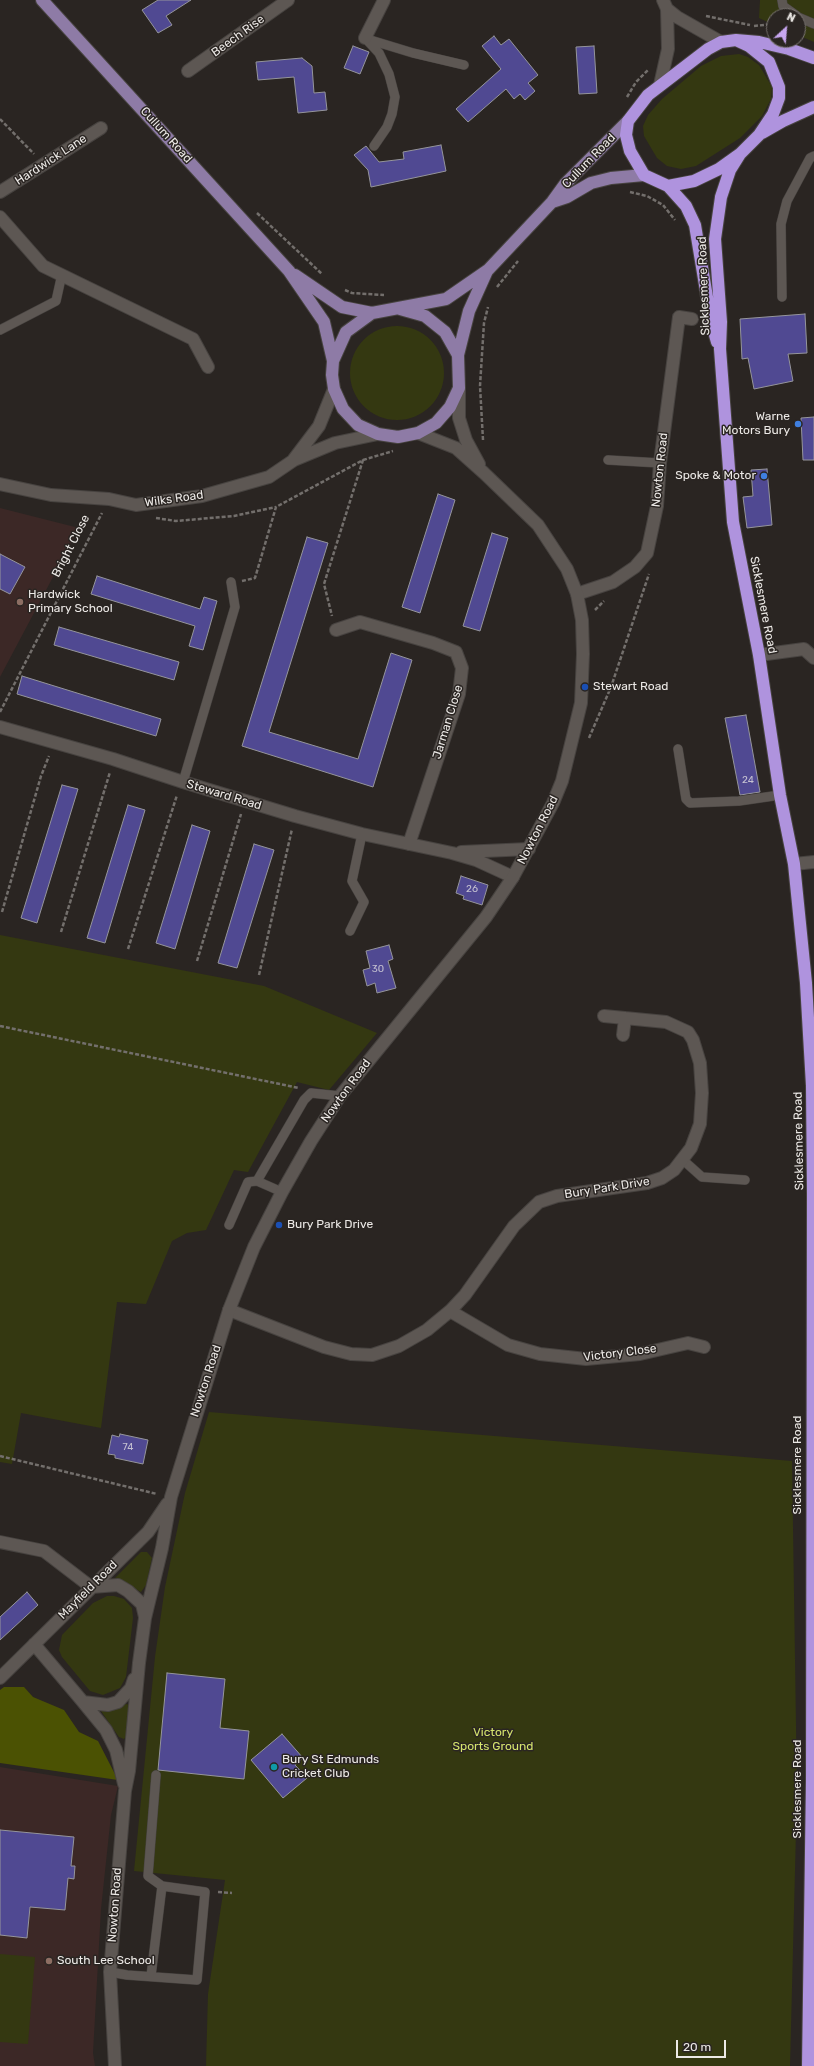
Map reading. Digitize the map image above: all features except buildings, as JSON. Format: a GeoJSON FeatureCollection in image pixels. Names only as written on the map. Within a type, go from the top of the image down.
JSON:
{"type":"FeatureCollection","features":[{"type":"Feature","properties":{"kind":"highway"},"geometry":{"type":"LineString","coordinates":[[736,40],[749,46],[769,62],[779,87],[779,98],[773,114],[759,135],[740,154],[720,169],[701,178],[668,186],[644,175],[630,151],[626,135],[628,121],[648,95],[708,49],[721,42],[736,40],[759,42],[789,49],[814,58]]}},
{"type":"Feature","properties":{"kind":"highway"},"geometry":{"type":"LineString","coordinates":[[759,135],[783,120],[814,107]]}},
{"type":"Feature","properties":{"kind":"highway","name":"Sicklesmere Road"},"geometry":{"type":"LineString","coordinates":[[740,154],[730,170],[717,212],[715,240],[721,322],[720,349],[732,522],[759,655],[780,795],[794,864],[806,984],[813,1086],[812,1771],[808,2066]]}},
{"type":"Feature","properties":{"kind":"highway","name":"Sicklesmere Road"},"geometry":{"type":"LineString","coordinates":[[668,186],[686,206],[695,225],[711,321],[720,349]]}},
{"type":"Feature","properties":{"kind":"main road","name":"Cullum Road"},"geometry":{"type":"LineString","coordinates":[[42,0],[289,271],[324,322],[333,361]]}},
{"type":"Feature","properties":{"kind":"main road","name":"Cullum Road"},"geometry":{"type":"LineString","coordinates":[[400,309],[446,299],[488,270],[552,202],[565,184],[628,121]]}},
{"type":"Feature","properties":{"kind":"main road","name":"Cullum Road"},"geometry":{"type":"LineString","coordinates":[[552,202],[567,197],[591,183],[611,178],[644,175]]}},
{"type":"Feature","properties":{"kind":"main road","name":"Cullum Road"},"geometry":{"type":"LineString","coordinates":[[458,355],[469,311],[488,270]]}},
{"type":"Feature","properties":{"kind":"main road","name":"Cullum Road"},"geometry":{"type":"LineString","coordinates":[[289,271],[342,307],[372,313]]}},
{"type":"Feature","properties":{"kind":"main road"},"geometry":{"type":"LineString","coordinates":[[400,309],[425,316],[445,332],[458,355],[458,388],[450,407],[436,423],[418,434],[398,437],[378,434],[358,425],[343,409],[334,389],[332,375],[333,361],[346,332],[372,313],[400,309]]}},
{"type":"Feature","properties":{"kind":"street","name":"Beech Rise"},"geometry":{"type":"LineString","coordinates":[[188,71],[288,0]]}},
{"type":"Feature","properties":{"kind":"street"},"geometry":{"type":"LineString","coordinates":[[365,38],[384,0]]}},
{"type":"Feature","properties":{"kind":"street"},"geometry":{"type":"LineString","coordinates":[[665,4],[677,17],[721,42]]}},
{"type":"Feature","properties":{"kind":"street"},"geometry":{"type":"LineString","coordinates":[[660,85],[668,49],[665,4]]}},
{"type":"Feature","properties":{"kind":"street","name":"Hardwick Lane"},"geometry":{"type":"LineString","coordinates":[[0,192],[101,128]]}},
{"type":"Feature","properties":{"kind":"street"},"geometry":{"type":"LineString","coordinates":[[0,217],[43,266],[193,339],[208,367]]}},
{"type":"Feature","properties":{"kind":"street","name":"Nowton Road"},"geometry":{"type":"LineString","coordinates":[[577,594],[613,582],[635,567],[647,553],[657,506],[660,463],[679,318],[692,319]]}},
{"type":"Feature","properties":{"kind":"street","name":"Nowton Road"},"geometry":{"type":"LineString","coordinates":[[458,388],[459,418],[466,440],[484,473]]}},
{"type":"Feature","properties":{"kind":"street","name":"Wilks Road"},"geometry":{"type":"LineString","coordinates":[[294,460],[319,426],[334,389]]}},
{"type":"Feature","properties":{"kind":"street","name":"Wilks Road"},"geometry":{"type":"LineString","coordinates":[[0,484],[51,495],[109,499],[136,505],[202,496],[269,477],[294,460],[335,443],[378,434]]}},
{"type":"Feature","properties":{"kind":"street","name":"Nowton Road"},"geometry":{"type":"LineString","coordinates":[[115,2066],[110,1972],[125,1791],[129,1771],[139,1662],[145,1618],[162,1548],[170,1497],[229,1310],[254,1247],[282,1192],[311,1141],[340,1096],[476,929],[513,877],[553,803],[562,781],[581,703],[583,654],[582,620],[577,594],[566,569],[538,525],[484,473],[456,448],[418,434]]}},
{"type":"Feature","properties":{"kind":"street","name":"Jarman Close"},"geometry":{"type":"LineString","coordinates":[[336,630],[360,622],[433,643],[456,652],[462,668],[458,694],[409,844]]}},
{"type":"Feature","properties":{"kind":"street"},"geometry":{"type":"LineString","coordinates":[[759,655],[804,649],[814,658]]}},
{"type":"Feature","properties":{"kind":"street","name":"Steward Road"},"geometry":{"type":"LineString","coordinates":[[0,727],[113,759],[295,816],[362,834],[452,853],[476,860],[513,877]]}},
{"type":"Feature","properties":{"kind":"street","name":"Steward Road"},"geometry":{"type":"LineString","coordinates":[[452,853],[529,849]]}},
{"type":"Feature","properties":{"kind":"street"},"geometry":{"type":"LineString","coordinates":[[794,864],[814,862]]}},
{"type":"Feature","properties":{"kind":"street","name":"Bury Park Drive"},"geometry":{"type":"LineString","coordinates":[[229,1310],[324,1347],[351,1354],[372,1355],[399,1346],[427,1330],[450,1311],[465,1295],[514,1226],[523,1215],[539,1202],[557,1196],[647,1183],[662,1178],[674,1170],[691,1148],[700,1124],[702,1093],[700,1063],[693,1040],[688,1032],[666,1022],[604,1016]]}},
{"type":"Feature","properties":{"kind":"street"},"geometry":{"type":"LineString","coordinates":[[623,1035],[625,1018]]}},
{"type":"Feature","properties":{"kind":"street","name":"Victory Close"},"geometry":{"type":"LineString","coordinates":[[450,1311],[508,1345],[540,1354],[586,1360],[640,1354],[688,1343],[704,1347]]}},
{"type":"Feature","properties":{"kind":"street","name":"Mayfield Road"},"geometry":{"type":"LineString","coordinates":[[0,1678],[148,1532],[170,1497]]}},
{"type":"Feature","properties":{"kind":"street"},"geometry":{"type":"LineString","coordinates":[[0,1542],[44,1551],[91,1587]]}},
{"type":"Feature","properties":{"kind":"street","name":"Nowton Road"},"geometry":{"type":"LineString","coordinates":[[91,1587],[118,1585],[128,1591],[142,1604],[145,1618]]}},
{"type":"Feature","properties":{"kind":"street","name":"Nowton Road"},"geometry":{"type":"LineString","coordinates":[[34,1644],[106,1730],[116,1750],[125,1791]]}},
{"type":"Feature","properties":{"kind":"street","name":"Nowton Road"},"geometry":{"type":"LineString","coordinates":[[84,1702],[108,1705],[118,1702],[131,1688],[139,1662]]}},
{"type":"Feature","properties":{"kind":"lane"},"geometry":{"type":"LineString","coordinates":[[365,38],[413,53],[464,66]]}},
{"type":"Feature","properties":{"kind":"lane"},"geometry":{"type":"LineString","coordinates":[[365,38],[379,53],[389,74],[395,96],[392,114],[387,127],[374,146]]}},
{"type":"Feature","properties":{"kind":"lane"},"geometry":{"type":"LineString","coordinates":[[782,297],[781,224],[787,201],[810,158],[814,156]]}},
{"type":"Feature","properties":{"kind":"lane"},"geometry":{"type":"LineString","coordinates":[[0,330],[56,301],[62,274]]}},
{"type":"Feature","properties":{"kind":"lane"},"geometry":{"type":"LineString","coordinates":[[608,460],[660,463]]}},
{"type":"Feature","properties":{"kind":"lane"},"geometry":{"type":"LineString","coordinates":[[183,782],[235,607],[231,582]]}},
{"type":"Feature","properties":{"kind":"lane"},"geometry":{"type":"LineString","coordinates":[[678,750],[686,799],[690,803],[739,801],[780,795]]}},
{"type":"Feature","properties":{"kind":"lane"},"geometry":{"type":"LineString","coordinates":[[350,931],[364,902],[352,881],[362,834]]}},
{"type":"Feature","properties":{"kind":"lane"},"geometry":{"type":"LineString","coordinates":[[257,1181],[304,1100],[311,1093],[340,1096]]}},
{"type":"Feature","properties":{"kind":"lane"},"geometry":{"type":"LineString","coordinates":[[683,1160],[702,1177],[745,1180]]}},
{"type":"Feature","properties":{"kind":"lane"},"geometry":{"type":"LineString","coordinates":[[229,1225],[248,1182],[257,1181],[282,1192]]}},
{"type":"Feature","properties":{"kind":"lane"},"geometry":{"type":"LineString","coordinates":[[110,1972],[197,1980],[205,1892],[162,1886],[148,1876],[156,1775]]}},
{"type":"Feature","properties":{"kind":"lane"},"geometry":{"type":"LineString","coordinates":[[151,1976],[162,1886]]}},
{"type":"Feature","properties":{"kind":"path"},"geometry":{"type":"LineString","coordinates":[[699,16],[710,16],[766,30]]}},
{"type":"Feature","properties":{"kind":"path"},"geometry":{"type":"LineString","coordinates":[[753,26],[766,25]]}},
{"type":"Feature","properties":{"kind":"path"},"geometry":{"type":"LineString","coordinates":[[626,99],[636,82],[651,67]]}},
{"type":"Feature","properties":{"kind":"path"},"geometry":{"type":"LineString","coordinates":[[0,118],[44,164]]}},
{"type":"Feature","properties":{"kind":"path"},"geometry":{"type":"LineString","coordinates":[[622,192],[648,196],[663,205],[679,226]]}},
{"type":"Feature","properties":{"kind":"path"},"geometry":{"type":"LineString","coordinates":[[252,207],[322,275]]}},
{"type":"Feature","properties":{"kind":"path"},"geometry":{"type":"LineString","coordinates":[[496,288],[520,259]]}},
{"type":"Feature","properties":{"kind":"path"},"geometry":{"type":"LineString","coordinates":[[340,288],[352,293],[390,295]]}},
{"type":"Feature","properties":{"kind":"path"},"geometry":{"type":"LineString","coordinates":[[486,445],[483,439],[480,386],[484,323],[489,302]]}},
{"type":"Feature","properties":{"kind":"path"},"geometry":{"type":"LineString","coordinates":[[154,517],[176,521],[234,516],[276,507],[363,460],[324,584],[336,630]]}},
{"type":"Feature","properties":{"kind":"path","name":"Bright Close"},"geometry":{"type":"LineString","coordinates":[[0,712],[109,499]]}},
{"type":"Feature","properties":{"kind":"path"},"geometry":{"type":"LineString","coordinates":[[231,582],[255,578],[276,507]]}},
{"type":"Feature","properties":{"kind":"path"},"geometry":{"type":"LineString","coordinates":[[588,740],[611,688],[651,567],[647,553]]}},
{"type":"Feature","properties":{"kind":"path"},"geometry":{"type":"LineString","coordinates":[[595,612],[596,608],[604,601],[617,597],[613,582]]}},
{"type":"Feature","properties":{"kind":"path"},"geometry":{"type":"LineString","coordinates":[[2,912],[41,776],[55,742]]}},
{"type":"Feature","properties":{"kind":"path"},"geometry":{"type":"LineString","coordinates":[[60,932],[113,759]]}},
{"type":"Feature","properties":{"kind":"path"},"geometry":{"type":"LineString","coordinates":[[128,949],[177,794],[183,782]]}},
{"type":"Feature","properties":{"kind":"path"},"geometry":{"type":"LineString","coordinates":[[197,961],[245,801]]}},
{"type":"Feature","properties":{"kind":"path"},"geometry":{"type":"LineString","coordinates":[[260,975],[295,816]]}},
{"type":"Feature","properties":{"kind":"path"},"geometry":{"type":"LineString","coordinates":[[0,1026],[294,1086],[311,1093]]}},
{"type":"Feature","properties":{"kind":"path"},"geometry":{"type":"LineString","coordinates":[[0,1456],[170,1497]]}},
{"type":"Feature","properties":{"kind":"shaded area","name":"Hardwick Primary School"},"geometry":{"type":"Polygon","coordinates":[[[0,508],[79,528],[0,677],[0,508]]]}},
{"type":"Feature","properties":{"kind":"shaded area","name":"South Lee School"},"geometry":{"type":"Polygon","coordinates":[[[0,1767],[118,1786],[111,1815],[101,1909],[93,2053],[95,2066],[0,2066],[0,1767]]]}},
{"type":"Feature","properties":{"kind":"green space"},"geometry":{"type":"Polygon","coordinates":[[[760,0],[814,0],[814,42],[806,38],[806,8],[766,8],[766,21],[759,18],[760,0]]]}},
{"type":"Feature","properties":{"kind":"green space"},"geometry":{"type":"Polygon","coordinates":[[[739,54],[748,57],[759,65],[772,87],[771,99],[762,116],[740,138],[696,166],[681,169],[667,166],[657,158],[644,136],[643,126],[648,115],[662,99],[701,66],[721,56],[739,54]]]}},
{"type":"Feature","properties":{"kind":"green space"},"geometry":{"type":"Polygon","coordinates":[[[397,326],[415,329],[430,340],[441,355],[444,373],[441,391],[430,406],[415,417],[397,420],[379,417],[364,406],[353,391],[350,373],[353,355],[364,340],[379,329],[397,326]]]}},
{"type":"Feature","properties":{"kind":"green space"},"geometry":{"type":"Polygon","coordinates":[[[0,935],[264,986],[377,1033],[329,1090],[297,1082],[248,1172],[234,1170],[206,1230],[187,1233],[172,1241],[146,1304],[117,1302],[101,1428],[21,1413],[12,1464],[0,1462],[0,935]]]}},
{"type":"Feature","properties":{"kind":"green space","name":"Victory Sports Ground"},"geometry":{"type":"Polygon","coordinates":[[[209,1412],[792,1461],[797,1792],[790,2066],[206,2066],[208,1994],[225,1880],[134,1871],[155,1657],[165,1587],[185,1493],[209,1412]]]}},
{"type":"Feature","properties":{"kind":"green space"},"geometry":{"type":"Polygon","coordinates":[[[141,1552],[147,1552],[152,1558],[146,1585],[141,1592],[115,1578],[141,1552]]]}},
{"type":"Feature","properties":{"kind":"green space"},"geometry":{"type":"Polygon","coordinates":[[[107,1596],[114,1596],[124,1599],[132,1608],[133,1618],[126,1677],[120,1688],[103,1695],[90,1691],[62,1657],[59,1650],[62,1635],[93,1603],[107,1596]]]}},
{"type":"Feature","properties":{"kind":"green space"},"geometry":{"type":"Polygon","coordinates":[[[4,1687],[24,1687],[33,1697],[64,1710],[79,1732],[98,1741],[118,1780],[0,1763],[0,1690],[4,1687]]]}},
{"type":"Feature","properties":{"kind":"green space"},"geometry":{"type":"Polygon","coordinates":[[[126,1704],[130,1705],[128,1735],[124,1739],[119,1737],[101,1711],[110,1711],[126,1704]]]}},
{"type":"Feature","properties":{"kind":"green space"},"geometry":{"type":"Polygon","coordinates":[[[0,1954],[35,1957],[28,2044],[0,2042],[0,1954]]]}},
{"type":"Feature","properties":{"kind":"place","name":"Warne Motors Bury"},"geometry":{"type":"Point","coordinates":[798,424]}},
{"type":"Feature","properties":{"kind":"place","name":"Spoke & Motor"},"geometry":{"type":"Point","coordinates":[764,476]}},
{"type":"Feature","properties":{"kind":"place","name":"Hardwick Primary School"},"geometry":{"type":"Point","coordinates":[20,602]}},
{"type":"Feature","properties":{"kind":"place","name":"Stewart Road"},"geometry":{"type":"Point","coordinates":[585,687]}},
{"type":"Feature","properties":{"kind":"place","name":"Bury Park Drive"},"geometry":{"type":"Point","coordinates":[279,1225]}},
{"type":"Feature","properties":{"kind":"place","name":"Bury St Edmunds Cricket Club"},"geometry":{"type":"Point","coordinates":[274,1767]}},
{"type":"Feature","properties":{"kind":"place","name":"South Lee School"},"geometry":{"type":"Point","coordinates":[49,1961]}}]}
